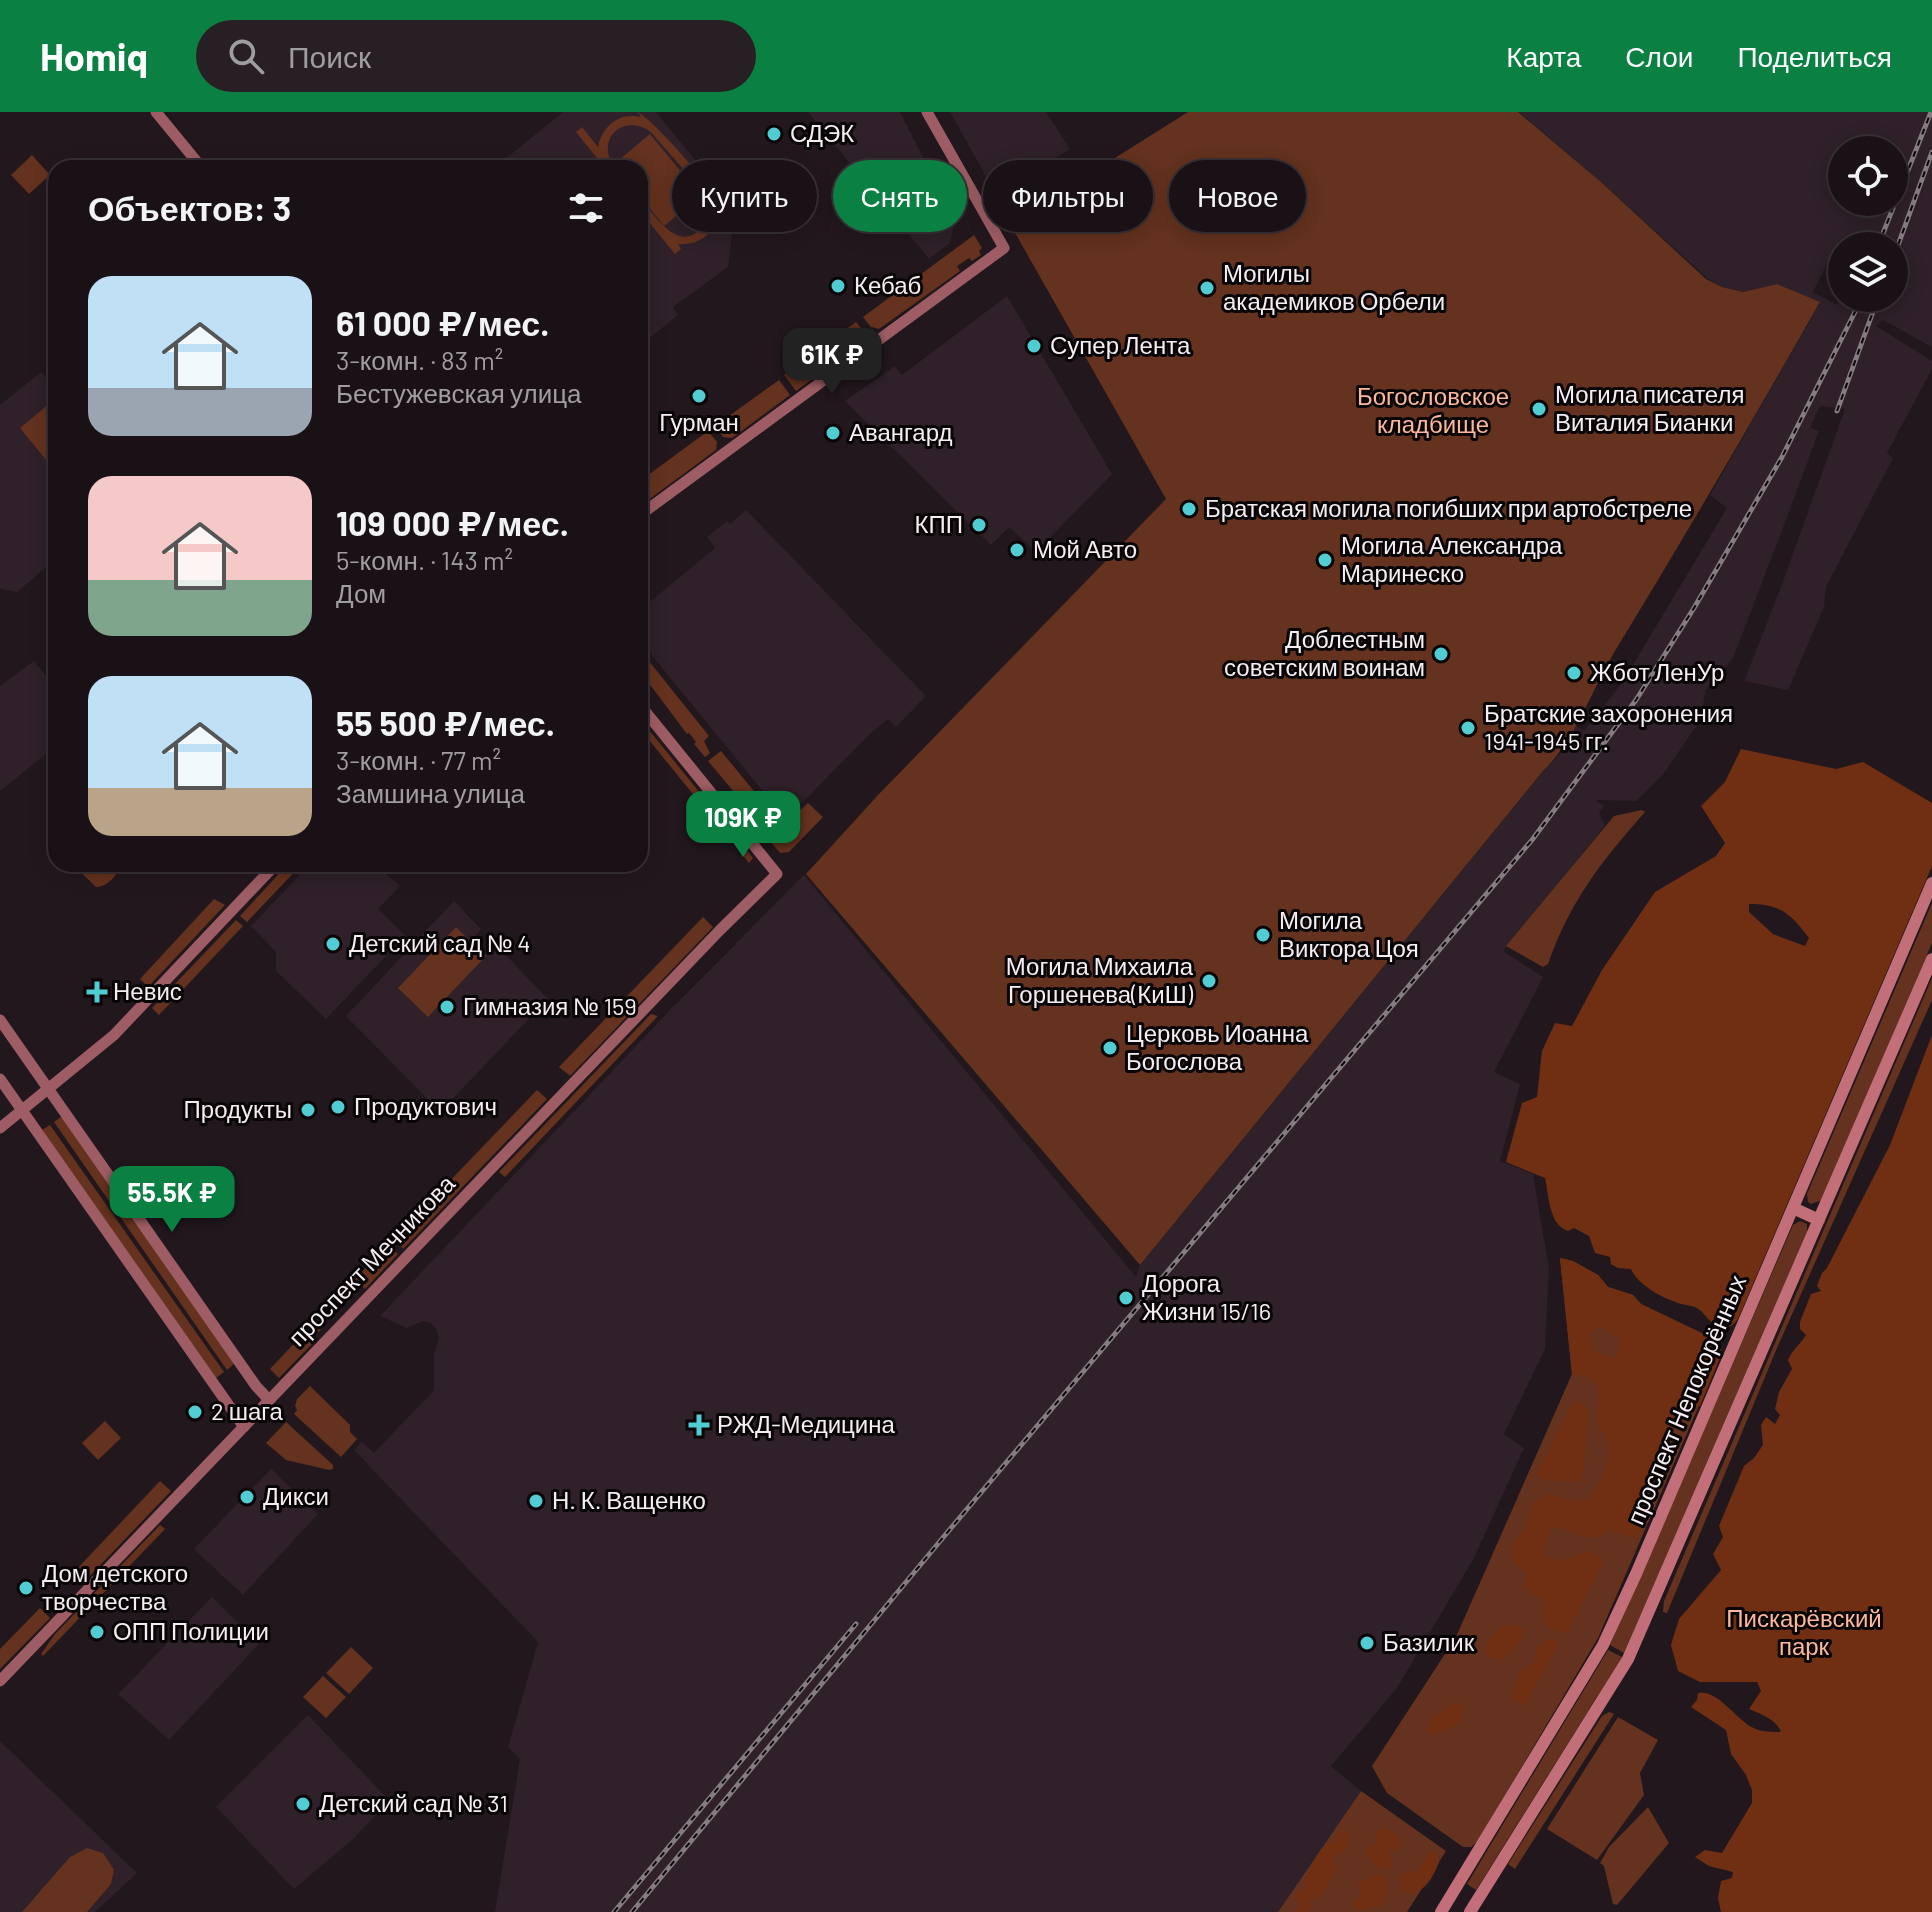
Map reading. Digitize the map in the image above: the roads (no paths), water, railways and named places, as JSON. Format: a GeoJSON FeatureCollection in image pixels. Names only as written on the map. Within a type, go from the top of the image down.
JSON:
{"type":"FeatureCollection","features":[{"type":"Feature","properties":{"kind":"main road","name":"проспект Непокорённых"},"geometry":{"type":"LineString","coordinates":[[1441,1912],[1603,1645],[1932,883]]}},
{"type":"Feature","properties":{"kind":"main road","name":"проспект Непокорённых"},"geometry":{"type":"LineString","coordinates":[[1470,1912],[1628,1659],[1932,959]]}},
{"type":"Feature","properties":{"kind":"main road"},"geometry":{"type":"LineString","coordinates":[[1793,1208],[1819,1220]]}},
{"type":"Feature","properties":{"kind":"street"},"geometry":{"type":"LineString","coordinates":[[156,112],[195,160]]}},
{"type":"Feature","properties":{"kind":"street"},"geometry":{"type":"LineString","coordinates":[[648,509],[1004,248],[927,112]]}},
{"type":"Feature","properties":{"kind":"street","name":"проспект Мечникова"},"geometry":{"type":"LineString","coordinates":[[0,1681],[711,939],[777,874],[648,715]]}},
{"type":"Feature","properties":{"kind":"street"},"geometry":{"type":"LineString","coordinates":[[0,1128],[114,1035],[268,872]]}},
{"type":"Feature","properties":{"kind":"street"},"geometry":{"type":"LineString","coordinates":[[0,1020],[256,1386],[269,1400]]}},
{"type":"Feature","properties":{"kind":"street"},"geometry":{"type":"LineString","coordinates":[[0,1079],[244,1427]]}},
{"type":"Feature","properties":{"kind":"railway"},"geometry":{"type":"LineString","coordinates":[[1884,232],[1931,112]]}},
{"type":"Feature","properties":{"kind":"railway"},"geometry":{"type":"LineString","coordinates":[[1903,232],[1932,152]]}},
{"type":"Feature","properties":{"kind":"railway"},"geometry":{"type":"LineString","coordinates":[[632,1912],[946,1534],[1532,840],[1636,700],[1694,608],[1782,457],[1855,312]]}},
{"type":"Feature","properties":{"kind":"railway"},"geometry":{"type":"LineString","coordinates":[[1837,411],[1873,312]]}},
{"type":"Feature","properties":{"kind":"railway"},"geometry":{"type":"LineString","coordinates":[[614,1912],[856,1624]]}},
{"type":"Feature","properties":{"kind":"place","name":"СДЭК"},"geometry":{"type":"Point","coordinates":[774,134]}},
{"type":"Feature","properties":{"kind":"place","name":"Кебаб"},"geometry":{"type":"Point","coordinates":[838,286]}},
{"type":"Feature","properties":{"kind":"place","name":"Могилы академиков Орбели"},"geometry":{"type":"Point","coordinates":[1207,288]}},
{"type":"Feature","properties":{"kind":"place","name":"Супер Лента"},"geometry":{"type":"Point","coordinates":[1034,346]}},
{"type":"Feature","properties":{"kind":"place","name":"Гурман"},"geometry":{"type":"Point","coordinates":[699,396]}},
{"type":"Feature","properties":{"kind":"place","name":"Могила писателя Виталия Бианки"},"geometry":{"type":"Point","coordinates":[1539,409]}},
{"type":"Feature","properties":{"kind":"place","name":"Авангард"},"geometry":{"type":"Point","coordinates":[833,433]}},
{"type":"Feature","properties":{"kind":"place","name":"Братская могила погибших при артобстреле"},"geometry":{"type":"Point","coordinates":[1189,509]}},
{"type":"Feature","properties":{"kind":"place","name":"КПП"},"geometry":{"type":"Point","coordinates":[979,525]}},
{"type":"Feature","properties":{"kind":"place","name":"Мой Авто"},"geometry":{"type":"Point","coordinates":[1017,550]}},
{"type":"Feature","properties":{"kind":"place","name":"Могила Александра Маринеско"},"geometry":{"type":"Point","coordinates":[1325,560]}},
{"type":"Feature","properties":{"kind":"place","name":"Доблестным советским воинам"},"geometry":{"type":"Point","coordinates":[1441,654]}},
{"type":"Feature","properties":{"kind":"place","name":"Жбот ЛенУр"},"geometry":{"type":"Point","coordinates":[1574,673]}},
{"type":"Feature","properties":{"kind":"place","name":"Братские захоронения 1941-1945 гг."},"geometry":{"type":"Point","coordinates":[1468,728]}},
{"type":"Feature","properties":{"kind":"place","name":"Могила Виктора Цоя"},"geometry":{"type":"Point","coordinates":[1263,935]}},
{"type":"Feature","properties":{"kind":"place","name":"Детский сад № 4"},"geometry":{"type":"Point","coordinates":[333,944]}},
{"type":"Feature","properties":{"kind":"place","name":"Могила Михаила Горшенева(КиШ)"},"geometry":{"type":"Point","coordinates":[1209,981]}},
{"type":"Feature","properties":{"kind":"place","name":"Невис"},"geometry":{"type":"Point","coordinates":[97,992]}},
{"type":"Feature","properties":{"kind":"place","name":"Гимназия № 159"},"geometry":{"type":"Point","coordinates":[447,1007]}},
{"type":"Feature","properties":{"kind":"place","name":"Церковь Иоанна Богослова"},"geometry":{"type":"Point","coordinates":[1110,1048]}},
{"type":"Feature","properties":{"kind":"place","name":"Продуктович"},"geometry":{"type":"Point","coordinates":[338,1107]}},
{"type":"Feature","properties":{"kind":"place","name":"Продукты"},"geometry":{"type":"Point","coordinates":[308,1110]}},
{"type":"Feature","properties":{"kind":"place","name":"Дорога Жизни 15/16"},"geometry":{"type":"Point","coordinates":[1126,1298]}},
{"type":"Feature","properties":{"kind":"place","name":"2 шага"},"geometry":{"type":"Point","coordinates":[195,1412]}},
{"type":"Feature","properties":{"kind":"place","name":"РЖД-Медицина"},"geometry":{"type":"Point","coordinates":[699,1425]}},
{"type":"Feature","properties":{"kind":"place","name":"Дикси"},"geometry":{"type":"Point","coordinates":[247,1497]}},
{"type":"Feature","properties":{"kind":"place","name":"Н. К. Ващенко"},"geometry":{"type":"Point","coordinates":[536,1501]}},
{"type":"Feature","properties":{"kind":"place","name":"Дом детского творчества"},"geometry":{"type":"Point","coordinates":[26,1588]}},
{"type":"Feature","properties":{"kind":"place","name":"ОПП Полиции"},"geometry":{"type":"Point","coordinates":[97,1632]}},
{"type":"Feature","properties":{"kind":"place","name":"Базилик"},"geometry":{"type":"Point","coordinates":[1367,1643]}},
{"type":"Feature","properties":{"kind":"place","name":"Детский сад № 31"},"geometry":{"type":"Point","coordinates":[303,1804]}},
{"type":"Feature","properties":{"kind":"park label","name":"Богословское кладбище"},"geometry":{"type":"Point","coordinates":[1433,411]}},
{"type":"Feature","properties":{"kind":"park label","name":"Пискарёвский парк"},"geometry":{"type":"Point","coordinates":[1804,1633]}}]}
